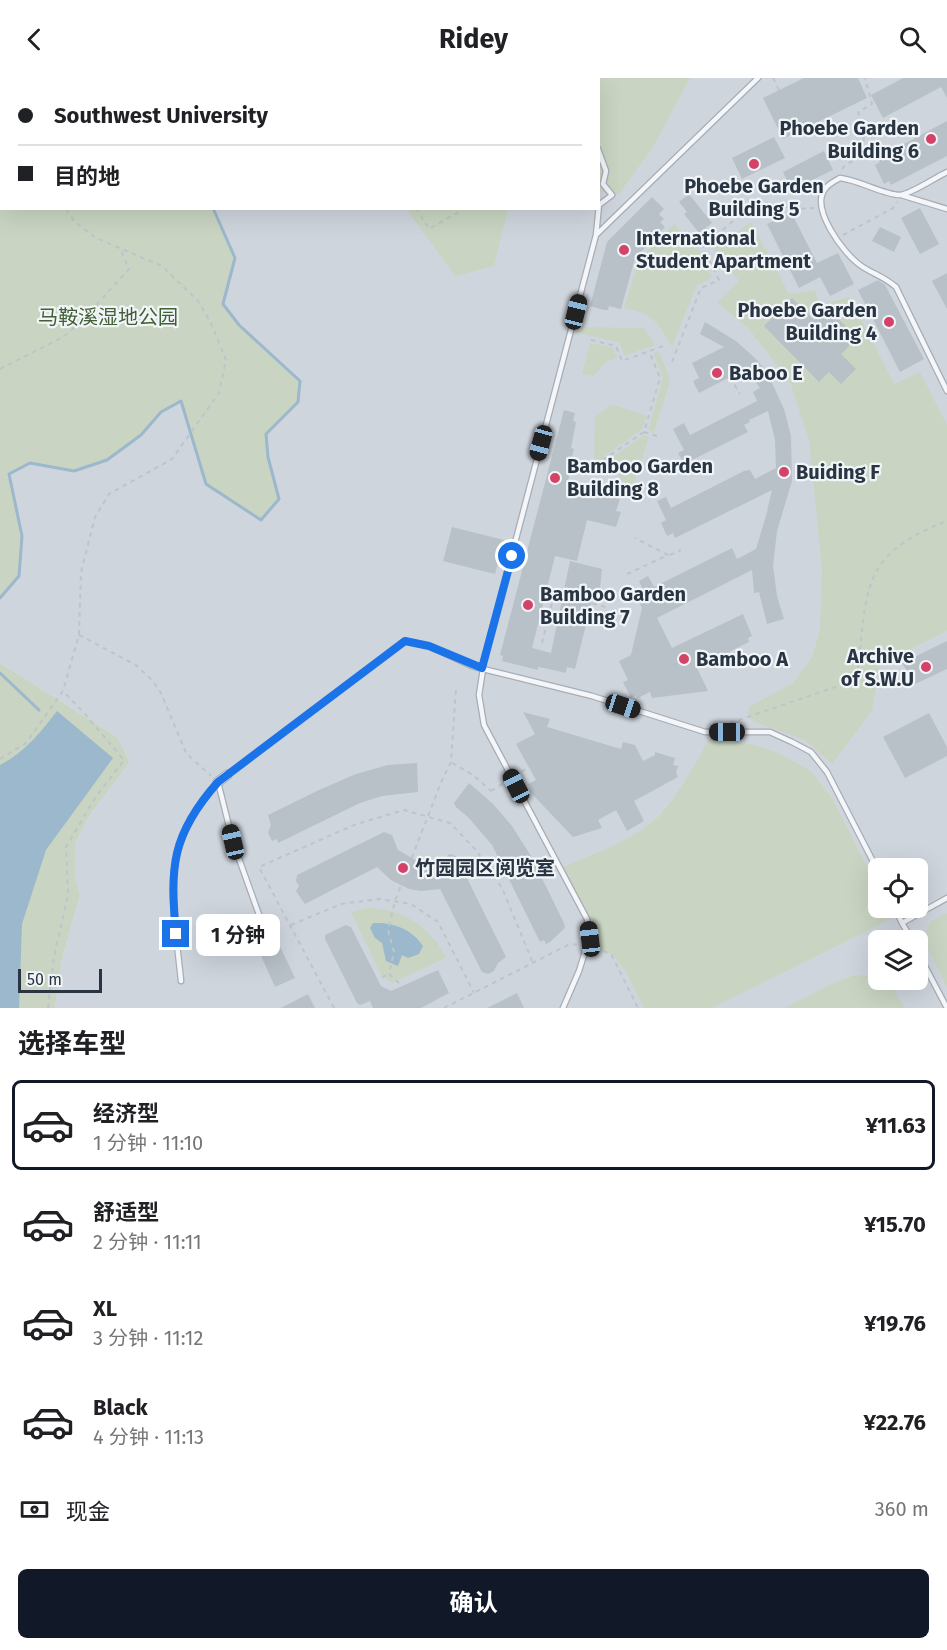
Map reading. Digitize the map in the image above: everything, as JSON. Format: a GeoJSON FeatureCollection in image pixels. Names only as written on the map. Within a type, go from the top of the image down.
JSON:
{"type":"FeatureCollection","features":[{"type":"Feature","properties":{"kind":"street"},"geometry":{"type":"LineString","coordinates":[[218,782],[227,776]]}},
{"type":"Feature","properties":{"kind":"lane"},"geometry":{"type":"LineString","coordinates":[[596,235],[758,78]]}},
{"type":"Feature","properties":{"kind":"lane"},"geometry":{"type":"LineString","coordinates":[[600,154],[606,171],[601,183],[612,195],[600,204]]}},
{"type":"Feature","properties":{"kind":"lane"},"geometry":{"type":"LineString","coordinates":[[902,195],[947,172]]}},
{"type":"Feature","properties":{"kind":"lane"},"geometry":{"type":"LineString","coordinates":[[947,209],[902,195],[887,193],[857,180],[844,178],[840,178],[825,188],[820,201],[823,216],[848,255],[861,266],[883,276],[896,287],[947,390]]}},
{"type":"Feature","properties":{"kind":"lane"},"geometry":{"type":"LineString","coordinates":[[563,1008],[590,939],[587,919],[484,725],[479,695],[483,668],[596,235],[598,210]]}},
{"type":"Feature","properties":{"kind":"lane"},"geometry":{"type":"LineString","coordinates":[[227,776],[405,641],[429,646],[483,668],[592,696],[705,732],[770,732],[792,742],[811,752],[827,772],[871,858]]}},
{"type":"Feature","properties":{"kind":"lane"},"geometry":{"type":"LineString","coordinates":[[218,782],[233,842],[267,937]]}},
{"type":"Feature","properties":{"kind":"lane"},"geometry":{"type":"LineString","coordinates":[[181,981],[172,887],[175,857],[182,836],[204,797],[218,782]]}},
{"type":"Feature","properties":{"kind":"lane"},"geometry":{"type":"LineString","coordinates":[[902,923],[947,898]]}},
{"type":"Feature","properties":{"kind":"lane"},"geometry":{"type":"LineString","coordinates":[[900,918],[906,930]]}},
{"type":"Feature","properties":{"kind":"lane"},"geometry":{"type":"LineString","coordinates":[[928,972],[947,1008]]}},
{"type":"Feature","properties":{"kind":"path"},"geometry":{"type":"LineString","coordinates":[[773,78],[779,90]]}},
{"type":"Feature","properties":{"kind":"path"},"geometry":{"type":"LineString","coordinates":[[844,178],[841,168],[856,158],[863,146],[864,128],[858,112],[872,104],[865,78]]}},
{"type":"Feature","properties":{"kind":"path"},"geometry":{"type":"LineString","coordinates":[[817,123],[821,132]]}},
{"type":"Feature","properties":{"kind":"path"},"geometry":{"type":"LineString","coordinates":[[837,238],[894,208],[902,195]]}},
{"type":"Feature","properties":{"kind":"path"},"geometry":{"type":"LineString","coordinates":[[672,362],[701,288],[719,280],[703,246],[756,201],[797,209],[821,208]]}},
{"type":"Feature","properties":{"kind":"path"},"geometry":{"type":"LineString","coordinates":[[794,217],[797,209]]}},
{"type":"Feature","properties":{"kind":"path"},"geometry":{"type":"LineString","coordinates":[[0,759],[26,742],[63,691],[79,635],[81,572],[96,518],[109,494],[172,459],[219,393],[226,360],[212,323],[198,301],[162,266],[96,238],[75,222],[66,210]]}},
{"type":"Feature","properties":{"kind":"path"},"geometry":{"type":"LineString","coordinates":[[417,210],[429,229],[457,213],[458,210]]}},
{"type":"Feature","properties":{"kind":"path"},"geometry":{"type":"LineString","coordinates":[[0,369],[63,337],[79,324],[129,269],[120,248]]}},
{"type":"Feature","properties":{"kind":"path"},"geometry":{"type":"LineString","coordinates":[[591,340],[616,346],[622,362],[666,345]]}},
{"type":"Feature","properties":{"kind":"path"},"geometry":{"type":"LineString","coordinates":[[588,470],[644,432],[660,378],[649,351]]}},
{"type":"Feature","properties":{"kind":"path"},"geometry":{"type":"LineString","coordinates":[[730,377],[740,394]]}},
{"type":"Feature","properties":{"kind":"path"},"geometry":{"type":"LineString","coordinates":[[644,432],[660,437]]}},
{"type":"Feature","properties":{"kind":"path"},"geometry":{"type":"LineString","coordinates":[[727,725],[853,681],[858,670],[866,593],[879,565],[896,547],[947,521]]}},
{"type":"Feature","properties":{"kind":"path"},"geometry":{"type":"LineString","coordinates":[[635,538],[668,555]]}},
{"type":"Feature","properties":{"kind":"path"},"geometry":{"type":"LineString","coordinates":[[627,574],[681,550]]}},
{"type":"Feature","properties":{"kind":"path"},"geometry":{"type":"LineString","coordinates":[[542,643],[554,594],[606,607]]}},
{"type":"Feature","properties":{"kind":"path"},"geometry":{"type":"LineString","coordinates":[[79,635],[136,665],[152,680],[162,693],[186,753],[218,782]]}},
{"type":"Feature","properties":{"kind":"path"},"geometry":{"type":"LineString","coordinates":[[389,974],[394,952],[388,930],[395,901],[427,816],[451,762],[456,688]]}},
{"type":"Feature","properties":{"kind":"path"},"geometry":{"type":"LineString","coordinates":[[48,1008],[54,957],[68,895],[66,847],[95,798],[124,760],[63,691]]}},
{"type":"Feature","properties":{"kind":"path"},"geometry":{"type":"LineString","coordinates":[[451,762],[473,775],[491,791],[529,767]]}},
{"type":"Feature","properties":{"kind":"path"},"geometry":{"type":"LineString","coordinates":[[334,1008],[259,867],[354,825],[404,810],[450,823],[475,849],[502,888],[533,963]]}},
{"type":"Feature","properties":{"kind":"path"},"geometry":{"type":"LineString","coordinates":[[290,926],[341,904],[379,899],[411,904],[438,922],[474,993]]}},
{"type":"Feature","properties":{"kind":"path"},"geometry":{"type":"LineString","coordinates":[[444,1008],[570,944]]}},
{"type":"Feature","properties":{"kind":"path"},"geometry":{"type":"LineString","coordinates":[[587,946],[612,954],[638,1008]]}},
{"type":"Feature","properties":{"kind":"path"},"geometry":{"type":"LineString","coordinates":[[382,977],[389,974]]}},
{"type":"Feature","properties":{"kind":"path"},"geometry":{"type":"LineString","coordinates":[[389,974],[399,983]]}},
{"type":"Feature","properties":{"kind":"shaded area"},"geometry":{"type":"Polygon","coordinates":[[[600,78],[947,78],[947,1008],[55,1008],[62,959],[80,895],[75,875],[75,844],[90,815],[130,762],[117,737],[0,663],[0,598],[19,576],[22,536],[9,474],[30,463],[74,471],[107,460],[141,435],[161,412],[181,401],[195,452],[279,499],[268,457],[266,434],[298,402],[300,381],[239,325],[223,304],[235,258],[213,210],[600,210],[600,78]]]}},
{"type":"Feature","properties":{"kind":"green space"},"geometry":{"type":"Polygon","coordinates":[[[600,78],[690,78],[653,147],[619,194],[600,192],[600,78]]]}},
{"type":"Feature","properties":{"kind":"green space","name":"马鞍溪湿地公园"},"geometry":{"type":"Polygon","coordinates":[[[0,210],[213,210],[235,258],[223,304],[239,325],[300,381],[298,402],[266,434],[268,457],[279,499],[261,520],[206,484],[181,401],[161,412],[141,435],[107,460],[74,471],[30,463],[9,474],[22,536],[19,576],[0,598],[0,210]]]}},
{"type":"Feature","properties":{"kind":"green space"},"geometry":{"type":"Polygon","coordinates":[[[407,210],[508,210],[494,266],[455,276],[407,210]]]}},
{"type":"Feature","properties":{"kind":"green space"},"geometry":{"type":"Polygon","coordinates":[[[751,222],[789,294],[815,290],[820,305],[850,297],[894,384],[920,372],[947,425],[947,631],[880,664],[872,711],[832,764],[805,740],[757,723],[748,717],[749,707],[793,683],[812,658],[820,630],[822,570],[809,440],[790,382],[748,328],[717,302],[739,281],[714,249],[751,222]]]}},
{"type":"Feature","properties":{"kind":"green space"},"geometry":{"type":"Polygon","coordinates":[[[674,224],[700,251],[712,278],[697,285],[672,347],[654,320],[642,313],[624,308],[639,260],[674,224]]]}},
{"type":"Feature","properties":{"kind":"green space"},"geometry":{"type":"Polygon","coordinates":[[[578,327],[644,328],[655,345],[624,356],[620,343],[576,332],[578,327]]]}},
{"type":"Feature","properties":{"kind":"green space"},"geometry":{"type":"Polygon","coordinates":[[[590,343],[613,348],[617,358],[605,362],[594,376],[582,374],[590,343]]]}},
{"type":"Feature","properties":{"kind":"green space"},"geometry":{"type":"Polygon","coordinates":[[[659,351],[670,380],[654,433],[648,430],[663,378],[653,353],[659,351]]]}},
{"type":"Feature","properties":{"kind":"green space"},"geometry":{"type":"Polygon","coordinates":[[[614,405],[647,416],[642,429],[594,464],[595,417],[607,407],[614,405]]]}},
{"type":"Feature","properties":{"kind":"green space"},"geometry":{"type":"Polygon","coordinates":[[[644,435],[649,437],[631,492],[619,476],[593,471],[644,435]]]}},
{"type":"Feature","properties":{"kind":"green space"},"geometry":{"type":"Polygon","coordinates":[[[0,663],[117,737],[130,762],[90,815],[75,844],[75,875],[80,895],[62,959],[55,1008],[0,1008],[0,663]]]}},
{"type":"Feature","properties":{"kind":"green space"},"geometry":{"type":"Polygon","coordinates":[[[709,739],[751,744],[776,752],[811,771],[832,798],[868,868],[868,918],[893,918],[712,1008],[644,1008],[626,972],[612,954],[587,946],[587,919],[559,869],[618,843],[651,823],[675,796],[709,739]]]}},
{"type":"Feature","properties":{"kind":"green space"},"geometry":{"type":"Polygon","coordinates":[[[368,908],[393,912],[414,922],[433,938],[446,958],[392,983],[382,977],[351,912],[368,908]]]}},
{"type":"Feature","properties":{"kind":"green space"},"geometry":{"type":"Polygon","coordinates":[[[947,913],[947,987],[928,949],[927,930],[930,922],[947,913]]]}},
{"type":"Feature","properties":{"kind":"green space"},"geometry":{"type":"Polygon","coordinates":[[[855,975],[868,976],[868,990],[894,990],[905,1008],[785,1008],[831,984],[855,975]]]}},
{"type":"Feature","properties":{"kind":"water"},"geometry":{"type":"Polygon","coordinates":[[[57,711],[113,758],[46,850],[22,924],[19,1008],[0,1008],[0,765],[25,748],[57,711]]]}},
{"type":"Feature","properties":{"kind":"water"},"geometry":{"type":"Polygon","coordinates":[[[373,923],[395,925],[408,931],[423,946],[419,954],[408,958],[402,955],[398,966],[386,961],[382,943],[375,938],[370,928],[373,923]]]}},
{"type":"Feature","properties":{"kind":"building"},"geometry":{"type":"Polygon","coordinates":[[[804,78],[858,78],[867,98],[783,139],[763,98],[804,78]]]}},
{"type":"Feature","properties":{"kind":"building"},"geometry":{"type":"Polygon","coordinates":[[[903,78],[947,78],[947,98],[941,87],[883,118],[871,95],[903,78]]]}},
{"type":"Feature","properties":{"kind":"building","name":"Phoebe Garden Building 6"},"geometry":{"type":"Polygon","coordinates":[[[947,121],[947,156],[891,185],[889,181],[884,184],[875,165],[880,162],[878,158],[947,121]]]}},
{"type":"Feature","properties":{"kind":"building"},"geometry":{"type":"Polygon","coordinates":[[[774,137],[785,158],[742,179],[732,158],[774,137]]]}},
{"type":"Feature","properties":{"kind":"building"},"geometry":{"type":"Polygon","coordinates":[[[824,151],[833,170],[792,190],[783,172],[824,151]]]}},
{"type":"Feature","properties":{"kind":"building"},"geometry":{"type":"Polygon","coordinates":[[[689,194],[712,223],[699,233],[684,214],[687,212],[679,202],[689,194]]]}},
{"type":"Feature","properties":{"kind":"building","name":"International Student Apartment"},"geometry":{"type":"Polygon","coordinates":[[[652,197],[664,209],[659,214],[664,219],[660,222],[665,227],[635,258],[621,309],[609,306],[608,310],[604,310],[590,306],[607,242],[652,197]]]}},
{"type":"Feature","properties":{"kind":"building"},"geometry":{"type":"Polygon","coordinates":[[[920,208],[939,244],[920,254],[901,218],[920,208]]]}},
{"type":"Feature","properties":{"kind":"building"},"geometry":{"type":"Polygon","coordinates":[[[791,212],[817,263],[838,253],[854,284],[830,296],[820,277],[799,288],[767,224],[791,212]]]}},
{"type":"Feature","properties":{"kind":"building"},"geometry":{"type":"Polygon","coordinates":[[[880,227],[901,237],[894,252],[872,241],[880,227]]]}},
{"type":"Feature","properties":{"kind":"building"},"geometry":{"type":"Polygon","coordinates":[[[947,273],[947,309],[932,281],[947,273]]]}},
{"type":"Feature","properties":{"kind":"building","name":"Phoebe Garden Building 4"},"geometry":{"type":"Polygon","coordinates":[[[878,280],[885,285],[924,359],[900,372],[858,290],[878,280]]]}},
{"type":"Feature","properties":{"kind":"building"},"geometry":{"type":"Polygon","coordinates":[[[792,298],[814,320],[827,307],[857,338],[841,354],[856,369],[841,384],[829,372],[819,382],[764,326],[792,298]]]}},
{"type":"Feature","properties":{"kind":"building"},"geometry":{"type":"Polygon","coordinates":[[[705,322],[736,341],[756,359],[767,372],[784,409],[791,436],[792,481],[777,531],[773,566],[777,596],[784,619],[767,624],[759,592],[754,593],[752,570],[657,618],[672,648],[743,614],[752,636],[748,638],[749,642],[697,668],[708,691],[652,698],[650,692],[638,698],[636,695],[631,698],[623,682],[628,680],[619,661],[631,655],[642,608],[640,604],[648,600],[639,581],[648,576],[654,587],[732,548],[737,559],[756,549],[772,490],[675,538],[673,533],[667,536],[661,523],[666,520],[657,501],[666,497],[671,508],[744,471],[750,470],[755,479],[776,468],[775,440],[768,411],[744,425],[748,432],[684,464],[678,453],[684,450],[673,429],[684,423],[690,435],[757,401],[753,392],[760,388],[746,369],[699,393],[693,381],[699,378],[692,363],[724,347],[700,334],[705,322]]]}},
{"type":"Feature","properties":{"kind":"building"},"geometry":{"type":"Polygon","coordinates":[[[564,410],[575,413],[573,421],[576,422],[571,448],[574,449],[571,460],[573,461],[567,485],[620,499],[616,511],[621,512],[616,527],[587,520],[577,561],[555,556],[532,648],[551,653],[570,561],[602,569],[599,598],[593,596],[575,669],[567,667],[566,673],[538,667],[538,670],[502,661],[503,656],[500,655],[564,410]]]}},
{"type":"Feature","properties":{"kind":"building"},"geometry":{"type":"Polygon","coordinates":[[[452,527],[504,540],[495,574],[443,561],[452,527]]]}},
{"type":"Feature","properties":{"kind":"building","name":"Archive of S.W.U"},"geometry":{"type":"Polygon","coordinates":[[[947,641],[947,669],[915,684],[902,663],[947,641]]]}},
{"type":"Feature","properties":{"kind":"building"},"geometry":{"type":"Polygon","coordinates":[[[523,712],[550,719],[547,727],[621,749],[623,742],[635,745],[643,761],[655,755],[655,752],[675,758],[673,765],[678,766],[676,773],[678,777],[634,801],[644,821],[627,831],[616,810],[598,820],[602,828],[573,837],[533,795],[528,784],[536,780],[516,744],[535,734],[523,712]]]}},
{"type":"Feature","properties":{"kind":"building"},"geometry":{"type":"Polygon","coordinates":[[[929,713],[947,747],[947,756],[905,778],[883,737],[929,713]]]}},
{"type":"Feature","properties":{"kind":"building"},"geometry":{"type":"Polygon","coordinates":[[[417,763],[418,792],[382,796],[360,803],[278,843],[277,839],[272,841],[268,833],[271,825],[268,815],[356,774],[388,765],[417,763]]]}},
{"type":"Feature","properties":{"kind":"building"},"geometry":{"type":"Polygon","coordinates":[[[469,783],[493,804],[512,826],[531,856],[564,923],[565,928],[546,944],[544,940],[540,942],[492,845],[454,803],[469,783]]]}},
{"type":"Feature","properties":{"kind":"building"},"geometry":{"type":"Polygon","coordinates":[[[384,832],[392,835],[398,850],[417,861],[432,862],[446,858],[449,854],[456,856],[506,957],[498,963],[494,971],[488,974],[482,972],[440,889],[421,891],[409,889],[391,880],[377,867],[305,904],[296,891],[299,886],[296,881],[297,875],[384,832]]]}},
{"type":"Feature","properties":{"kind":"building"},"geometry":{"type":"Polygon","coordinates":[[[346,925],[351,927],[381,986],[391,991],[438,970],[449,993],[421,1008],[373,1008],[370,1001],[360,1005],[325,939],[325,935],[346,925]]]}},
{"type":"Feature","properties":{"kind":"building"},"geometry":{"type":"Polygon","coordinates":[[[277,940],[295,978],[275,987],[258,949],[277,940]]]}},
{"type":"Feature","properties":{"kind":"building"},"geometry":{"type":"Polygon","coordinates":[[[517,993],[524,1008],[487,1008],[517,993]]]}},
{"type":"Feature","properties":{"kind":"building"},"geometry":{"type":"Polygon","coordinates":[[[308,994],[315,1008],[281,1008],[308,994]]]}},
{"type":"Feature","properties":{"kind":"waterway"},"geometry":{"type":"LineString","coordinates":[[0,598],[19,576],[22,536],[9,474],[30,463],[74,471],[107,460],[141,435],[161,412],[181,401],[206,484],[261,520],[279,499],[268,457],[266,434],[298,402],[300,381],[239,325],[223,304],[235,258],[214,210]]}},
{"type":"Feature","properties":{"kind":"waterway"},"geometry":{"type":"LineString","coordinates":[[0,673],[39,710]]}},
{"type":"Feature","properties":{"kind":"place","name":"Phoebe Garden Building 6"},"geometry":{"type":"Point","coordinates":[931,139]}},
{"type":"Feature","properties":{"kind":"place","name":"Phoebe Garden Building 5"},"geometry":{"type":"Point","coordinates":[754,164]}},
{"type":"Feature","properties":{"kind":"place","name":"International Student Apartment"},"geometry":{"type":"Point","coordinates":[624,250]}},
{"type":"Feature","properties":{"kind":"place","name":"Phoebe Garden Building 4"},"geometry":{"type":"Point","coordinates":[889,322]}},
{"type":"Feature","properties":{"kind":"place","name":"Baboo E"},"geometry":{"type":"Point","coordinates":[717,373]}},
{"type":"Feature","properties":{"kind":"place","name":"Buiding F"},"geometry":{"type":"Point","coordinates":[784,472]}},
{"type":"Feature","properties":{"kind":"place","name":"Bamboo Garden Building 8"},"geometry":{"type":"Point","coordinates":[555,478]}},
{"type":"Feature","properties":{"kind":"place","name":"Bamboo Garden Building 7"},"geometry":{"type":"Point","coordinates":[528,605]}},
{"type":"Feature","properties":{"kind":"place","name":"Bamboo A"},"geometry":{"type":"Point","coordinates":[684,659]}},
{"type":"Feature","properties":{"kind":"place","name":"Archive of S.W.U"},"geometry":{"type":"Point","coordinates":[926,667]}},
{"type":"Feature","properties":{"kind":"place","name":"竹园园区阅览室"},"geometry":{"type":"Point","coordinates":[403,868]}},
{"type":"Feature","properties":{"kind":"route"},"geometry":{"type":"LineString","coordinates":[[176,934],[172,887],[175,857],[182,836],[204,797],[218,782],[405,641],[429,646],[472,666],[482,668],[512,556]]}}]}
